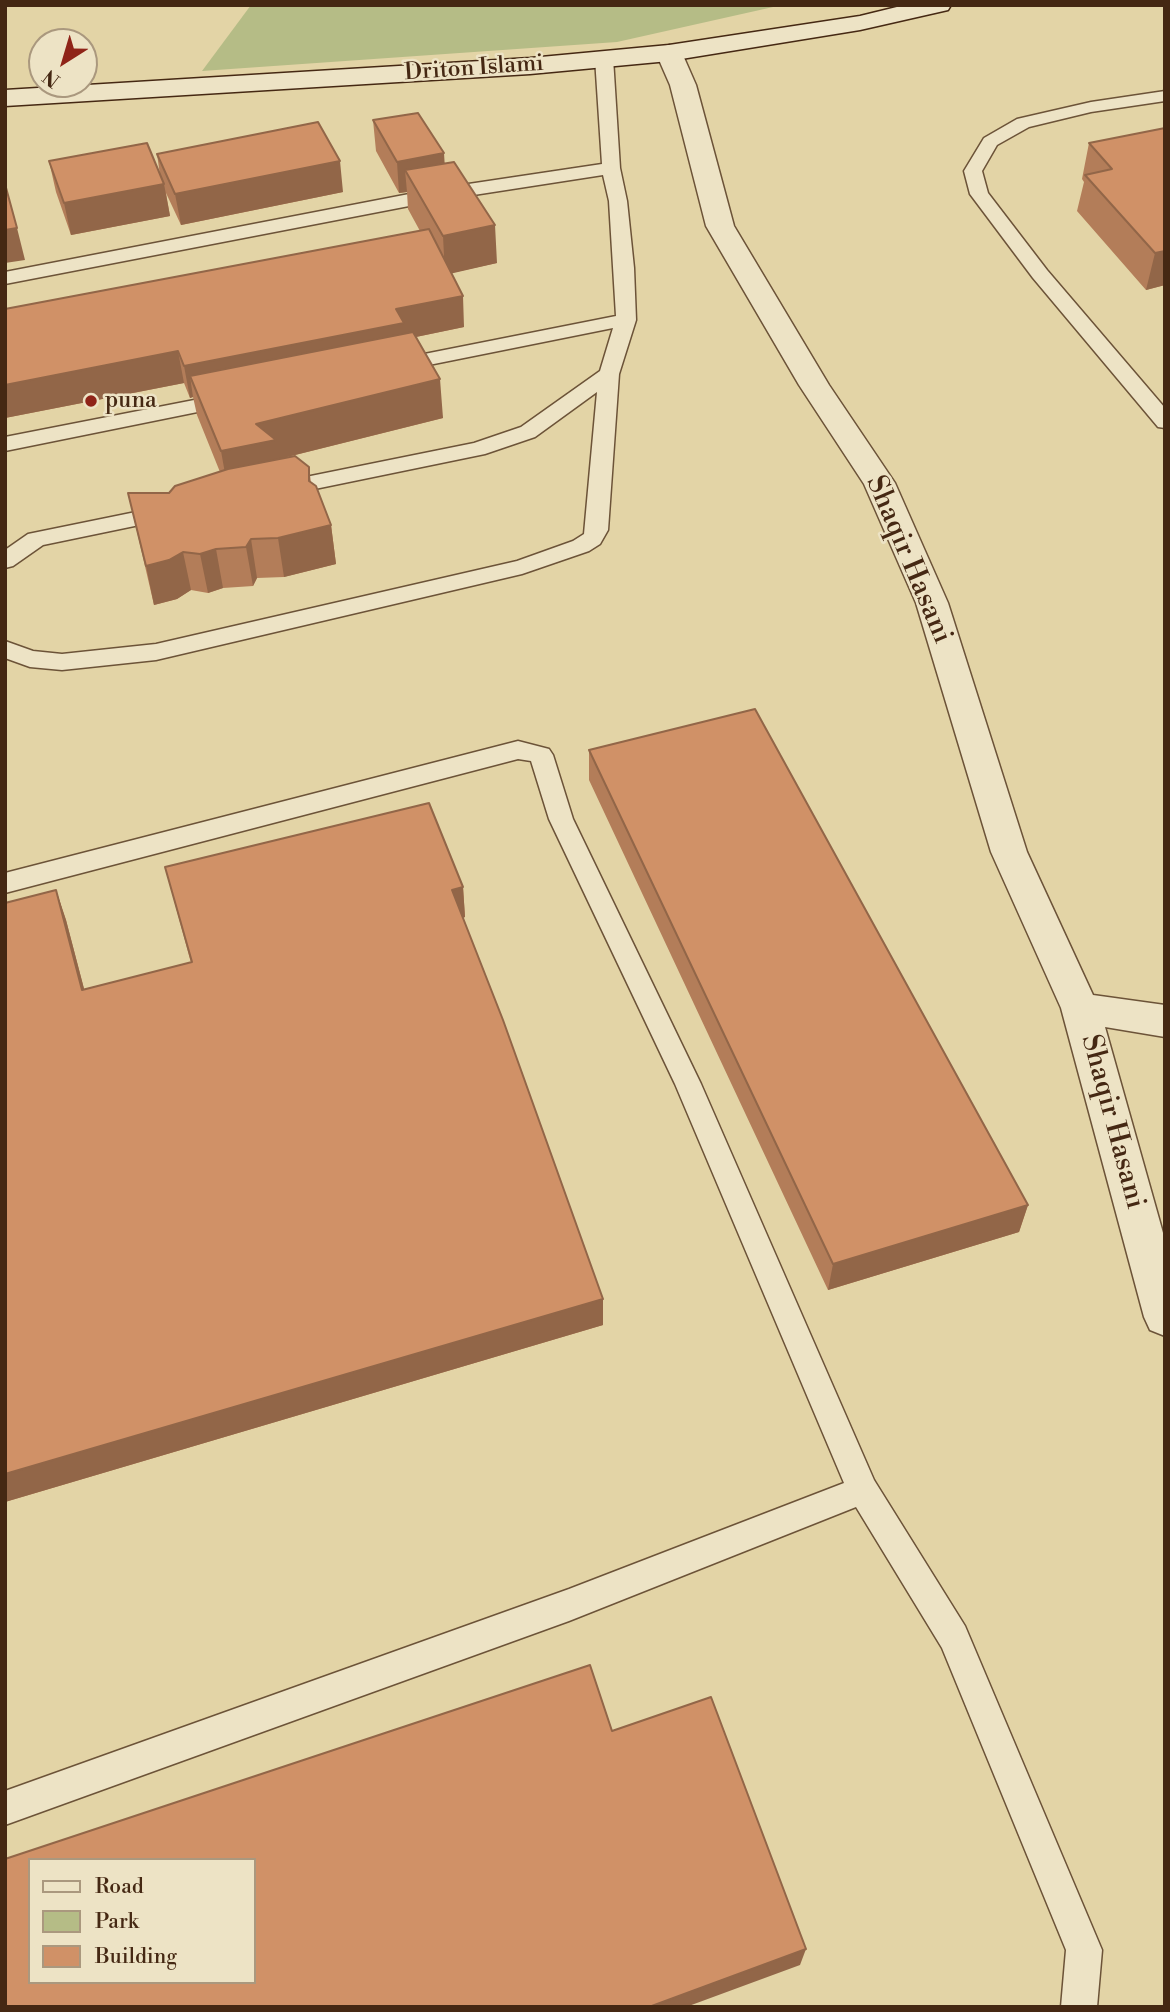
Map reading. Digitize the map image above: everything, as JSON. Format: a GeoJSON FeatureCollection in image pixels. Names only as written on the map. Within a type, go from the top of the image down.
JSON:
{"type":"FeatureCollection","features":[{"type":"Feature","properties":{"kind":"street","name":"Driton Islami"},"geometry":{"type":"LineString","coordinates":[[5,98],[530,66],[669,53],[860,23],[939,5]]}},
{"type":"Feature","properties":{"kind":"street","name":"Shaqir Hasani"},"geometry":{"type":"LineString","coordinates":[[669,53],[683,85],[720,226],[814,385],[879,484],[932,603],[1009,852],[1080,1008],[1165,1317]]}},
{"type":"Feature","properties":{"kind":"street","name":"Shaqir Hasani"},"geometry":{"type":"LineString","coordinates":[[1080,1008],[1165,1021]]}},
{"type":"Feature","properties":{"kind":"lane"},"geometry":{"type":"LineString","coordinates":[[5,649],[30,659],[62,662],[156,652],[522,567],[569,551],[592,539],[597,530],[610,374],[626,320],[618,201],[611,168],[604,58]]}},
{"type":"Feature","properties":{"kind":"lane"},"geometry":{"type":"LineString","coordinates":[[1165,96],[1091,107],[1023,123],[990,142],[973,171],[979,194],[1040,275],[1165,422]]}},
{"type":"Feature","properties":{"kind":"lane"},"geometry":{"type":"LineString","coordinates":[[5,278],[435,195],[611,168]]}},
{"type":"Feature","properties":{"kind":"lane"},"geometry":{"type":"LineString","coordinates":[[369,371],[626,320]]}},
{"type":"Feature","properties":{"kind":"lane"},"geometry":{"type":"LineString","coordinates":[[250,495],[478,449],[528,432],[610,374]]}},
{"type":"Feature","properties":{"kind":"lane"},"geometry":{"type":"LineString","coordinates":[[5,444],[248,396]]}},
{"type":"Feature","properties":{"kind":"lane"},"geometry":{"type":"LineString","coordinates":[[5,561],[36,539],[197,506]]}},
{"type":"Feature","properties":{"kind":"lane"},"geometry":{"type":"LineString","coordinates":[[5,883],[517,750],[541,755],[561,819],[688,1084],[863,1490],[954,1637],[1084,1950],[1079,2007]]}},
{"type":"Feature","properties":{"kind":"lane"},"geometry":{"type":"LineString","coordinates":[[5,1808],[569,1605],[863,1490]]}},
{"type":"Feature","properties":{"kind":"green space"},"geometry":{"type":"Polygon","coordinates":[[[251,5],[782,5],[617,42],[202,71],[251,5]]]}},
{"type":"Feature","properties":{"kind":"building"},"geometry":{"type":"Polygon","coordinates":[[[418,113],[444,153],[397,162],[373,120],[418,113]]]}},
{"type":"Feature","properties":{"kind":"building"},"geometry":{"type":"Polygon","coordinates":[[[318,122],[340,161],[175,194],[157,154],[318,122]]]}},
{"type":"Feature","properties":{"kind":"building"},"geometry":{"type":"Polygon","coordinates":[[[1165,128],[1165,251],[1155,253],[1085,175],[1112,169],[1089,143],[1165,128]]]}},
{"type":"Feature","properties":{"kind":"building"},"geometry":{"type":"Polygon","coordinates":[[[147,143],[164,184],[64,203],[49,161],[147,143]]]}},
{"type":"Feature","properties":{"kind":"building"},"geometry":{"type":"Polygon","coordinates":[[[454,162],[495,225],[443,236],[405,170],[454,162]]]}},
{"type":"Feature","properties":{"kind":"building"},"geometry":{"type":"Polygon","coordinates":[[[5,184],[17,228],[5,230],[5,184]]]}},
{"type":"Feature","properties":{"kind":"building"},"geometry":{"type":"Polygon","coordinates":[[[429,229],[463,296],[396,309],[404,323],[184,366],[178,351],[5,385],[5,309],[429,229]]]}},
{"type":"Feature","properties":{"kind":"building"},"geometry":{"type":"Polygon","coordinates":[[[413,332],[440,379],[256,424],[276,440],[221,451],[190,376],[413,332]]]}},
{"type":"Feature","properties":{"kind":"building"},"geometry":{"type":"Polygon","coordinates":[[[295,456],[309,467],[309,481],[316,486],[331,525],[278,538],[251,539],[246,547],[216,549],[200,554],[183,552],[169,560],[146,566],[128,493],[169,493],[175,486],[228,469],[295,456]]]}},
{"type":"Feature","properties":{"kind":"building"},"geometry":{"type":"Polygon","coordinates":[[[755,709],[1028,1205],[833,1264],[589,750],[755,709]]]}},
{"type":"Feature","properties":{"kind":"building"},"geometry":{"type":"Polygon","coordinates":[[[429,803],[463,887],[452,890],[503,1020],[603,1299],[5,1474],[5,903],[56,890],[82,990],[192,962],[165,867],[429,803]]]}},
{"type":"Feature","properties":{"kind":"building"},"geometry":{"type":"Polygon","coordinates":[[[590,1665],[612,1731],[711,1697],[806,1949],[649,2007],[5,2007],[5,1859],[590,1665]]]}},
{"type":"Feature","properties":{"kind":"place","name":"puna"},"geometry":{"type":"Point","coordinates":[91,401]}}]}
